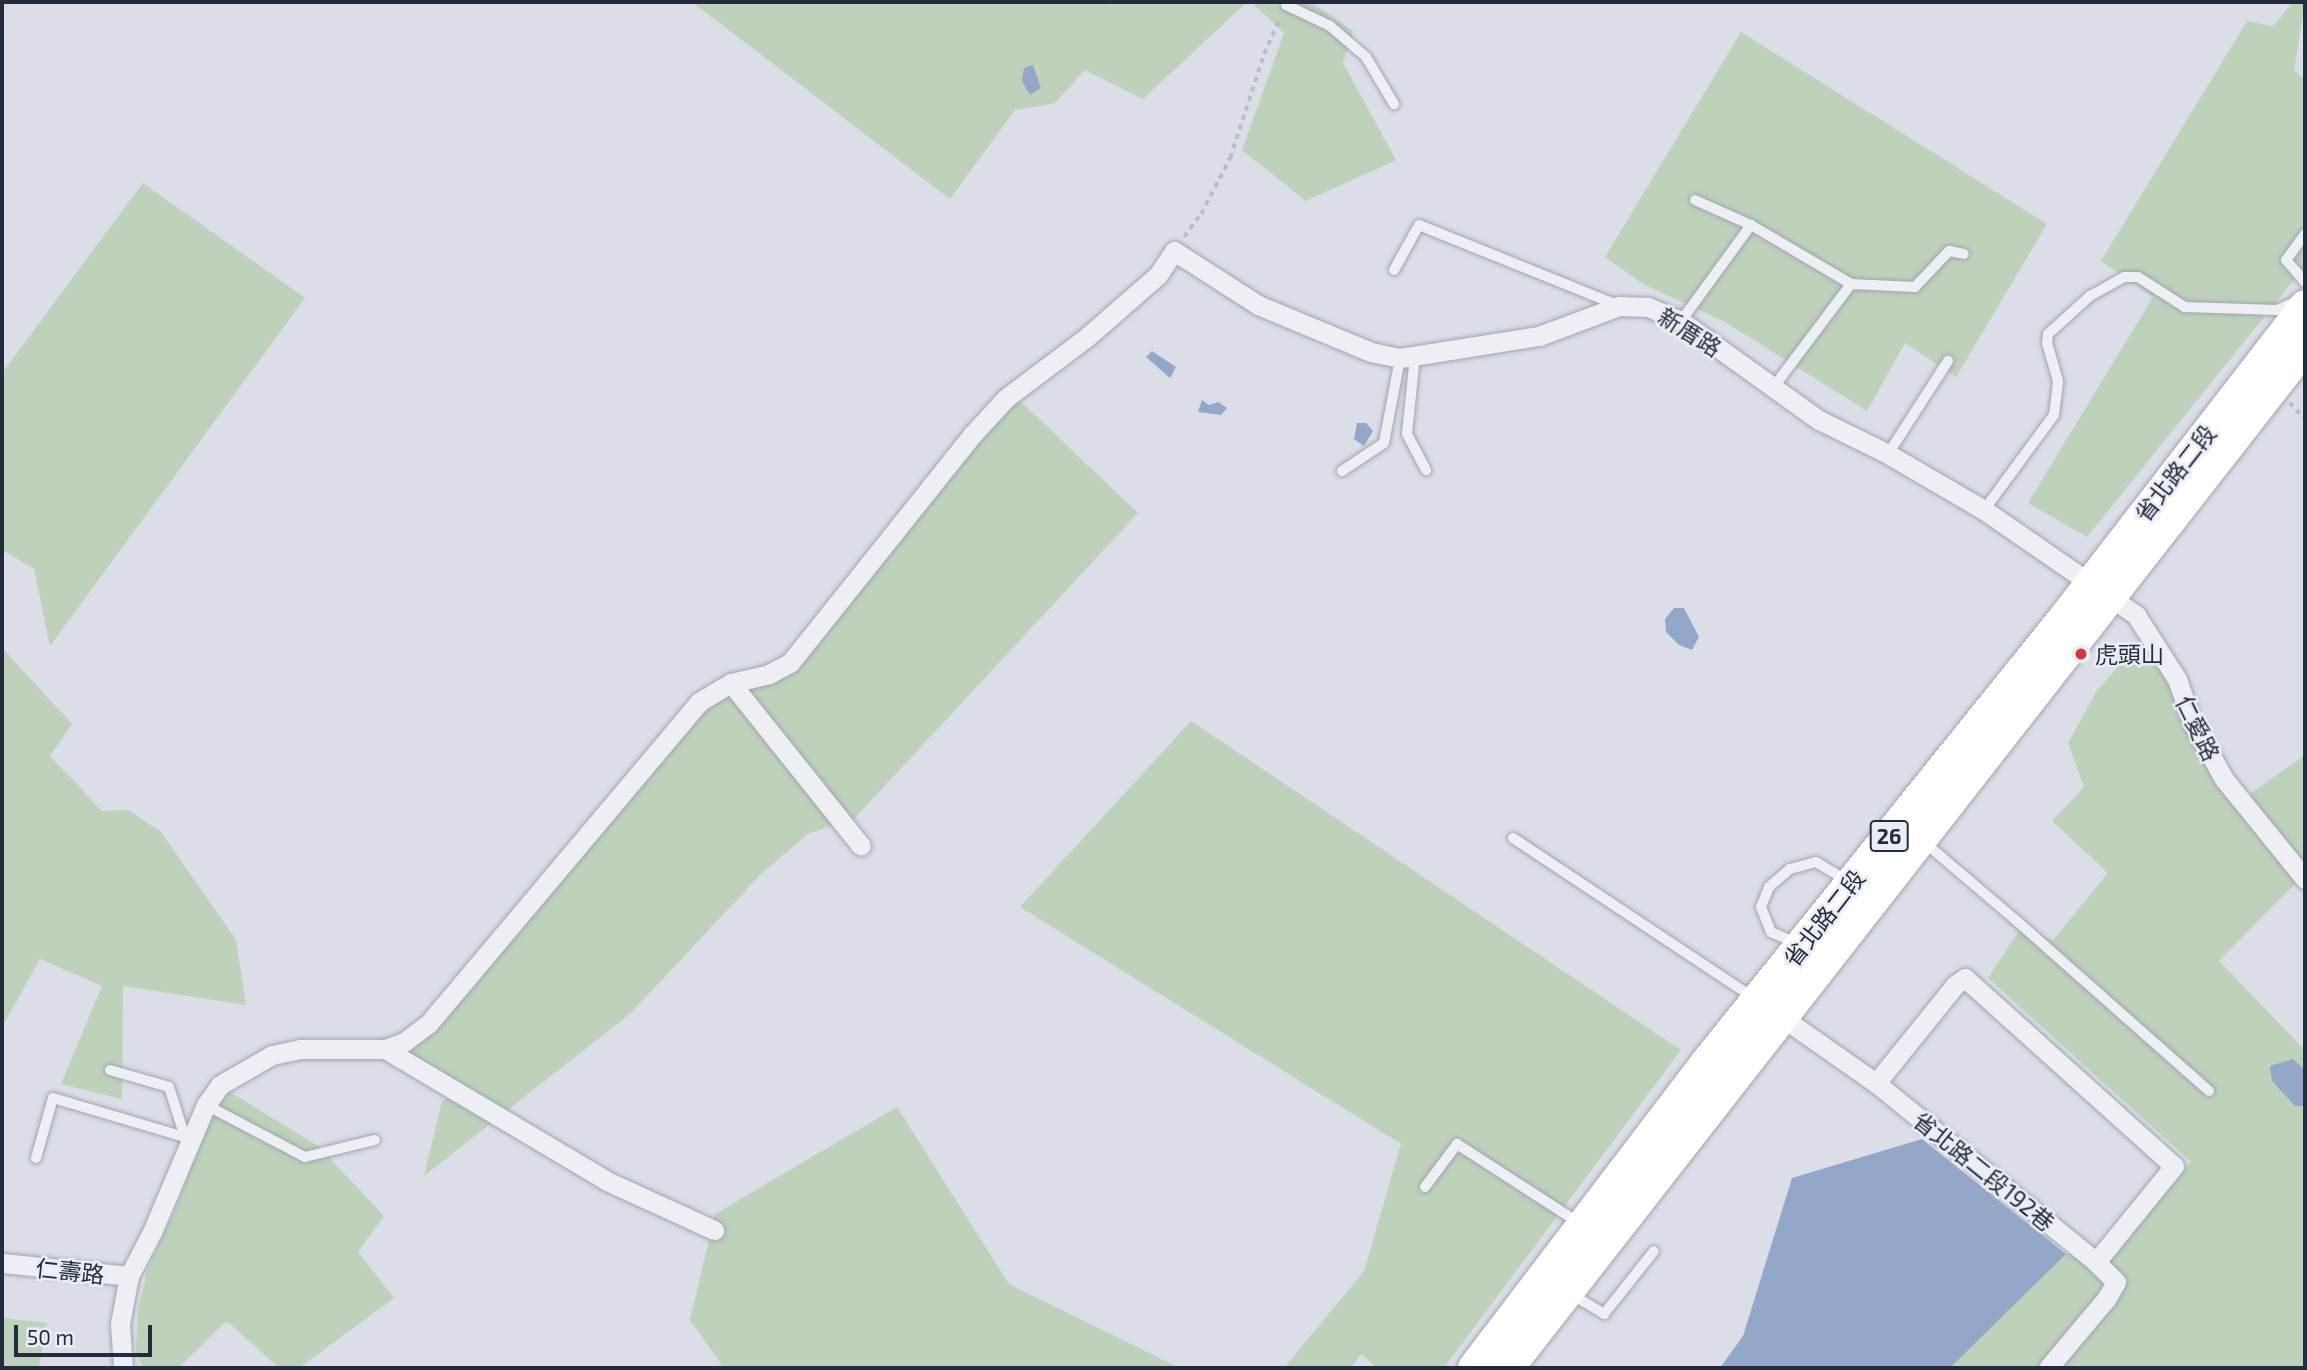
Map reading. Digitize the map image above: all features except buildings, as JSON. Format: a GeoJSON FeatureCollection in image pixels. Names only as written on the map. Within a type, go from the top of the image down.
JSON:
{"type":"FeatureCollection","features":[{"type":"Feature","properties":{"kind":"main road","name":"省北路二段"},"geometry":{"type":"LineString","coordinates":[[1475,1368],[1583,1226],[1770,1009],[1921,840],[2305,306]]}},
{"type":"Feature","properties":{"kind":"main road","name":"省北路二段"},"geometry":{"type":"LineString","coordinates":[[1508,1368],[1567,1292],[1770,1009],[1803,946],[1852,883],[2305,346]]}},
{"type":"Feature","properties":{"kind":"street","name":"新厝路"},"geometry":{"type":"LineString","coordinates":[[1174,250],[1258,305],[1371,352],[1407,357],[1539,336],[1619,306],[1648,307],[1681,321],[1819,420],[1888,454],[1984,510],[2100,589]]}},
{"type":"Feature","properties":{"kind":"street"},"geometry":{"type":"LineString","coordinates":[[129,1276],[152,1232],[187,1140],[220,1084],[272,1055],[300,1049],[386,1049],[404,1042],[429,1023],[699,702],[731,683],[769,674],[790,663],[972,435],[1006,398],[1087,337],[1158,275],[1174,250]]}},
{"type":"Feature","properties":{"kind":"street","name":"仁愛路"},"geometry":{"type":"LineString","coordinates":[[2100,589],[2136,615],[2177,679],[2192,722],[2224,779],[2305,879]]}},
{"type":"Feature","properties":{"kind":"street"},"geometry":{"type":"LineString","coordinates":[[731,683],[861,846]]}},
{"type":"Feature","properties":{"kind":"street"},"geometry":{"type":"LineString","coordinates":[[1876,1083],[1955,985],[1965,978],[2174,1166],[2096,1262]]}},
{"type":"Feature","properties":{"kind":"street","name":"省北路二段192巷"},"geometry":{"type":"LineString","coordinates":[[1770,1009],[1876,1083],[2096,1262],[2116,1282],[2106,1299],[2048,1368]]}},
{"type":"Feature","properties":{"kind":"street"},"geometry":{"type":"LineString","coordinates":[[386,1049],[607,1181],[714,1230]]}},
{"type":"Feature","properties":{"kind":"street","name":"仁壽路"},"geometry":{"type":"LineString","coordinates":[[2,1263],[129,1276],[120,1324],[123,1368]]}},
{"type":"Feature","properties":{"kind":"lane"},"geometry":{"type":"LineString","coordinates":[[1286,5],[1330,26],[1366,57],[1394,104]]}},
{"type":"Feature","properties":{"kind":"lane"},"geometry":{"type":"LineString","coordinates":[[1695,200],[1751,225],[1851,284],[1915,286],[1949,251],[1964,254]]}},
{"type":"Feature","properties":{"kind":"lane"},"geometry":{"type":"LineString","coordinates":[[1394,270],[1419,225],[1619,306]]}},
{"type":"Feature","properties":{"kind":"lane"},"geometry":{"type":"LineString","coordinates":[[1681,321],[1751,225]]}},
{"type":"Feature","properties":{"kind":"lane"},"geometry":{"type":"LineString","coordinates":[[2305,234],[2286,260],[2305,282]]}},
{"type":"Feature","properties":{"kind":"lane"},"geometry":{"type":"LineString","coordinates":[[1984,510],[2054,415],[2058,381],[2047,343],[2048,334],[2090,296],[2124,277],[2138,277],[2185,307],[2277,310],[2305,298]]}},
{"type":"Feature","properties":{"kind":"lane"},"geometry":{"type":"LineString","coordinates":[[1773,388],[1851,284]]}},
{"type":"Feature","properties":{"kind":"lane"},"geometry":{"type":"LineString","coordinates":[[1407,357],[1406,434],[1426,470]]}},
{"type":"Feature","properties":{"kind":"lane"},"geometry":{"type":"LineString","coordinates":[[1342,471],[1384,443],[1407,357]]}},
{"type":"Feature","properties":{"kind":"lane"},"geometry":{"type":"LineString","coordinates":[[1888,454],[1948,361]]}},
{"type":"Feature","properties":{"kind":"lane"},"geometry":{"type":"LineString","coordinates":[[1513,838],[1770,1009]]}},
{"type":"Feature","properties":{"kind":"lane"},"geometry":{"type":"LineString","coordinates":[[1921,840],[2209,1091]]}},
{"type":"Feature","properties":{"kind":"lane"},"geometry":{"type":"LineString","coordinates":[[1803,946],[1771,932],[1761,907],[1769,887],[1790,869],[1816,862],[1852,883]]}},
{"type":"Feature","properties":{"kind":"lane"},"geometry":{"type":"LineString","coordinates":[[110,1070],[169,1087],[187,1140]]}},
{"type":"Feature","properties":{"kind":"lane"},"geometry":{"type":"LineString","coordinates":[[36,1158],[53,1098],[187,1140]]}},
{"type":"Feature","properties":{"kind":"lane"},"geometry":{"type":"LineString","coordinates":[[206,1105],[304,1157],[375,1140]]}},
{"type":"Feature","properties":{"kind":"lane"},"geometry":{"type":"LineString","coordinates":[[1425,1187],[1457,1144],[1583,1226]]}},
{"type":"Feature","properties":{"kind":"lane"},"geometry":{"type":"LineString","coordinates":[[1567,1292],[1604,1314],[1654,1251]]}},
{"type":"Feature","properties":{"kind":"path"},"geometry":{"type":"LineString","coordinates":[[1174,250],[1201,214],[1230,158],[1264,54],[1286,5]]}},
{"type":"Feature","properties":{"kind":"green space"},"geometry":{"type":"Polygon","coordinates":[[[692,2],[1102,2],[1111,5],[1116,2],[1247,2],[1143,99],[1085,70],[1055,103],[1015,110],[950,199],[692,2]]]}},
{"type":"Feature","properties":{"kind":"green space"},"geometry":{"type":"Polygon","coordinates":[[[1251,2],[1311,2],[1353,31],[1343,63],[1396,160],[1306,201],[1242,150],[1284,33],[1251,2]]]}},
{"type":"Feature","properties":{"kind":"green space"},"geometry":{"type":"Polygon","coordinates":[[[2293,2],[2305,2],[2294,70],[2305,80],[2305,266],[2087,537],[2028,503],[2153,297],[2101,261],[2247,21],[2273,26],[2293,2]]]}},
{"type":"Feature","properties":{"kind":"green space"},"geometry":{"type":"Polygon","coordinates":[[[1741,32],[2047,224],[1956,377],[1905,343],[1867,411],[1725,322],[1643,284],[1605,257],[1741,32]]]}},
{"type":"Feature","properties":{"kind":"green space"},"geometry":{"type":"Polygon","coordinates":[[[143,183],[305,298],[50,646],[34,569],[2,550],[2,373],[143,183]]]}},
{"type":"Feature","properties":{"kind":"green space"},"geometry":{"type":"Polygon","coordinates":[[[1015,396],[1138,513],[855,818],[808,834],[761,874],[631,1013],[424,1176],[442,1101],[464,1090],[384,1038],[412,1036],[712,695],[780,669],[1015,396]]]}},
{"type":"Feature","properties":{"kind":"green space"},"geometry":{"type":"Polygon","coordinates":[[[2,648],[72,724],[50,756],[102,811],[128,810],[161,832],[236,940],[246,1005],[123,986],[122,1099],[61,1084],[102,986],[40,959],[2,1027],[2,648]]]}},
{"type":"Feature","properties":{"kind":"green space"},"geometry":{"type":"Polygon","coordinates":[[[2133,649],[2159,668],[2237,803],[2305,755],[2305,874],[2219,961],[2305,1050],[2305,1368],[1950,1368],[2066,1254],[2105,1260],[2191,1162],[1988,978],[2021,928],[2053,940],[2108,873],[2052,821],[2084,787],[2068,743],[2096,692],[2133,649]]]}},
{"type":"Feature","properties":{"kind":"green space"},"geometry":{"type":"Polygon","coordinates":[[[1191,721],[1681,1050],[1444,1368],[1377,1368],[1361,1354],[1351,1368],[1284,1368],[1364,1271],[1401,1144],[1020,907],[1191,721]]]}},
{"type":"Feature","properties":{"kind":"green space"},"geometry":{"type":"Polygon","coordinates":[[[225,1089],[318,1146],[384,1216],[358,1252],[394,1298],[299,1368],[279,1368],[227,1321],[178,1368],[143,1368],[136,1353],[138,1311],[147,1271],[177,1206],[200,1141],[225,1089]]]}},
{"type":"Feature","properties":{"kind":"green space"},"geometry":{"type":"Polygon","coordinates":[[[897,1107],[1009,1284],[1179,1368],[718,1368],[721,1364],[690,1320],[715,1214],[897,1107]]]}},
{"type":"Feature","properties":{"kind":"green space"},"geometry":{"type":"Polygon","coordinates":[[[2,1318],[47,1323],[39,1368],[2,1368],[2,1318]]]}},
{"type":"Feature","properties":{"kind":"water"},"geometry":{"type":"Polygon","coordinates":[[[1033,65],[1041,88],[1030,95],[1022,81],[1024,68],[1033,65]]]}},
{"type":"Feature","properties":{"kind":"water"},"geometry":{"type":"Polygon","coordinates":[[[1152,351],[1176,367],[1170,378],[1146,357],[1152,351]]]}},
{"type":"Feature","properties":{"kind":"water"},"geometry":{"type":"Polygon","coordinates":[[[1202,400],[1209,405],[1218,402],[1227,408],[1221,415],[1198,412],[1202,400]]]}},
{"type":"Feature","properties":{"kind":"water"},"geometry":{"type":"Polygon","coordinates":[[[1357,423],[1366,423],[1373,431],[1364,446],[1354,439],[1357,423]]]}},
{"type":"Feature","properties":{"kind":"water"},"geometry":{"type":"Polygon","coordinates":[[[1674,608],[1684,608],[1699,637],[1692,650],[1679,645],[1666,632],[1665,619],[1674,608]]]}},
{"type":"Feature","properties":{"kind":"water"},"geometry":{"type":"Polygon","coordinates":[[[2293,1059],[2305,1070],[2305,1106],[2295,1106],[2272,1081],[2270,1066],[2293,1059]]]}},
{"type":"Feature","properties":{"kind":"water"},"geometry":{"type":"Polygon","coordinates":[[[1922,1139],[2066,1254],[1950,1368],[1720,1368],[1743,1336],[1792,1178],[1922,1139]]]}},
{"type":"Feature","properties":{"kind":"place","name":"虎頭山"},"geometry":{"type":"Point","coordinates":[2081,654]}}]}
